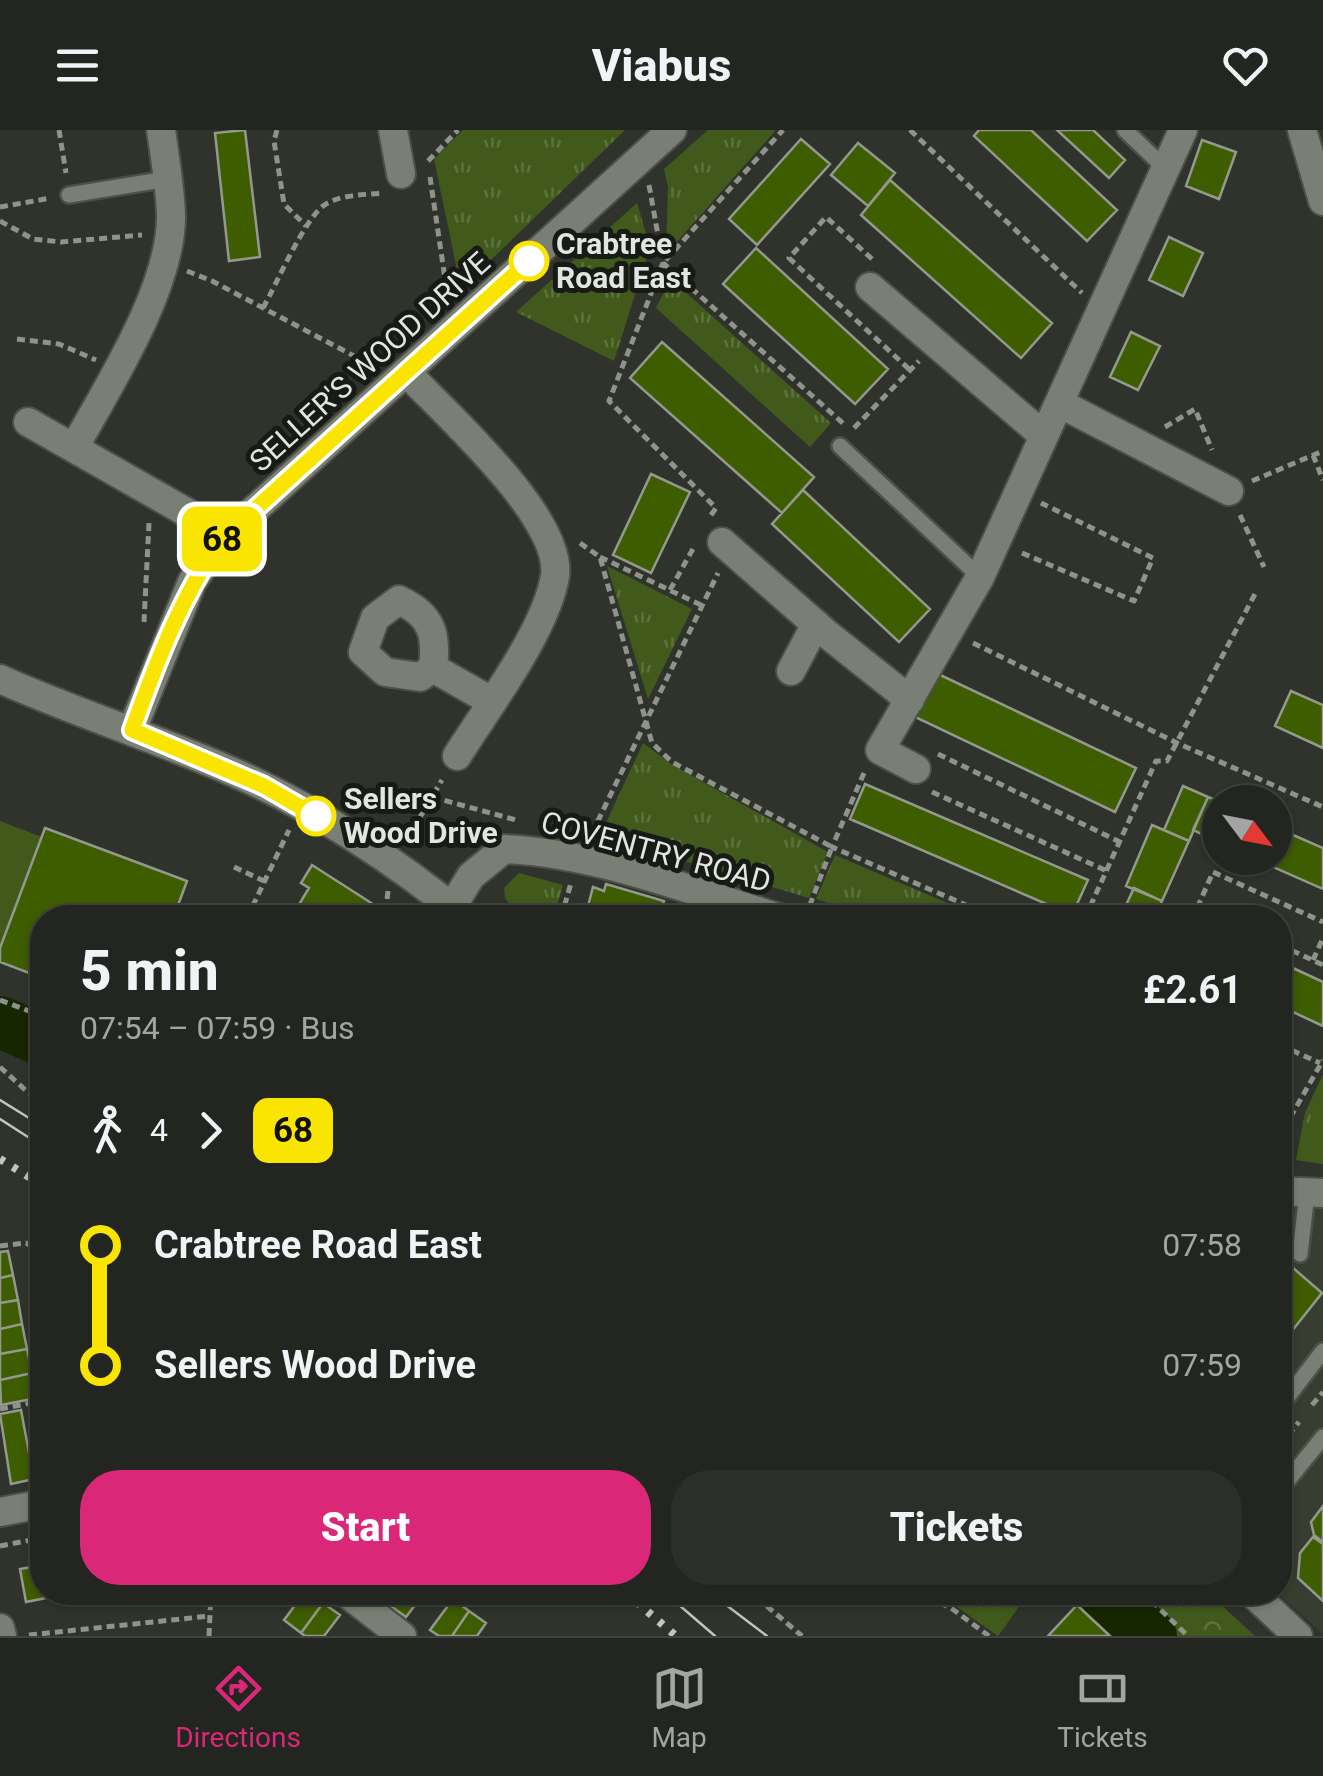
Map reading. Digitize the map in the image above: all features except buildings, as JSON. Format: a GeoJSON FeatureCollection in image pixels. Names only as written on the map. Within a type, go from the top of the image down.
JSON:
{"type":"FeatureCollection","features":[{"type":"Feature","properties":{"kind":"street"},"geometry":{"type":"LineString","coordinates":[[74,448],[117,369],[166,263],[171,217],[162,130]]}},
{"type":"Feature","properties":{"kind":"street"},"geometry":{"type":"LineString","coordinates":[[393,130],[401,185]]}},
{"type":"Feature","properties":{"kind":"street","name":"SELLER'S WOOD DRIVE"},"geometry":{"type":"LineString","coordinates":[[132,730],[192,582],[220,541],[672,130]]}},
{"type":"Feature","properties":{"kind":"street"},"geometry":{"type":"LineString","coordinates":[[918,777],[880,750],[980,577],[1183,130]]}},
{"type":"Feature","properties":{"kind":"street"},"geometry":{"type":"LineString","coordinates":[[1302,130],[1323,200]]}},
{"type":"Feature","properties":{"kind":"street"},"geometry":{"type":"LineString","coordinates":[[870,287],[1044,436]]}},
{"type":"Feature","properties":{"kind":"street"},"geometry":{"type":"LineString","coordinates":[[402,375],[530,504],[553,546],[556,572],[550,597],[530,639],[456,756]]}},
{"type":"Feature","properties":{"kind":"street"},"geometry":{"type":"LineString","coordinates":[[1061,404],[1229,491]]}},
{"type":"Feature","properties":{"kind":"street"},"geometry":{"type":"LineString","coordinates":[[28,422],[186,512]]}},
{"type":"Feature","properties":{"kind":"street"},"geometry":{"type":"LineString","coordinates":[[714,539],[910,700]]}},
{"type":"Feature","properties":{"kind":"street"},"geometry":{"type":"LineString","coordinates":[[791,670],[816,624]]}},
{"type":"Feature","properties":{"kind":"street"},"geometry":{"type":"LineString","coordinates":[[433,668],[491,701]]}},
{"type":"Feature","properties":{"kind":"street","name":"COVENTRY ROAD"},"geometry":{"type":"LineString","coordinates":[[0,678],[59,706],[132,730],[234,772],[300,806],[448,905]]}},
{"type":"Feature","properties":{"kind":"street","name":"COVENTRY ROAD"},"geometry":{"type":"LineString","coordinates":[[461,905],[471,876],[504,849],[540,850],[579,858],[736,905]]}},
{"type":"Feature","properties":{"kind":"street"},"geometry":{"type":"LineString","coordinates":[[0,1512],[30,1506]]}},
{"type":"Feature","properties":{"kind":"street"},"geometry":{"type":"LineString","coordinates":[[362,1605],[402,1636]]}},
{"type":"Feature","properties":{"kind":"street"},"geometry":{"type":"LineString","coordinates":[[1264,1605],[1298,1636]]}},
{"type":"Feature","properties":{"kind":"street"},"geometry":{"type":"LineString","coordinates":[[0,1628],[2,1636]]}},
{"type":"Feature","properties":{"kind":"lane"},"geometry":{"type":"LineString","coordinates":[[1126,130],[1167,170]]}},
{"type":"Feature","properties":{"kind":"lane"},"geometry":{"type":"LineString","coordinates":[[69,195],[167,178]]}},
{"type":"Feature","properties":{"kind":"lane"},"geometry":{"type":"LineString","coordinates":[[840,446],[980,577]]}},
{"type":"Feature","properties":{"kind":"lane"},"geometry":{"type":"LineString","coordinates":[[1300,1254],[1304,1192]]}},
{"type":"Feature","properties":{"kind":"lane"},"geometry":{"type":"LineString","coordinates":[[1292,1391],[1323,1351]]}},
{"type":"Feature","properties":{"kind":"lane"},"geometry":{"type":"LineString","coordinates":[[1292,1475],[1323,1437]]}},
{"type":"Feature","properties":{"kind":"path"},"geometry":{"type":"LineString","coordinates":[[0,207],[69,195],[58,130]]}},
{"type":"Feature","properties":{"kind":"path"},"geometry":{"type":"LineString","coordinates":[[277,130],[274,141],[284,204],[306,226]]}},
{"type":"Feature","properties":{"kind":"path"},"geometry":{"type":"LineString","coordinates":[[450,332],[428,160],[458,130]]}},
{"type":"Feature","properties":{"kind":"path"},"geometry":{"type":"LineString","coordinates":[[588,841],[702,605],[716,508],[609,401],[663,263],[783,130]]}},
{"type":"Feature","properties":{"kind":"path"},"geometry":{"type":"LineString","coordinates":[[910,130],[1102,311]]}},
{"type":"Feature","properties":{"kind":"path"},"geometry":{"type":"LineString","coordinates":[[635,166],[650,187],[663,263],[852,430],[936,344]]}},
{"type":"Feature","properties":{"kind":"path"},"geometry":{"type":"LineString","coordinates":[[263,308],[306,226],[324,206],[401,185],[432,188]]}},
{"type":"Feature","properties":{"kind":"path"},"geometry":{"type":"LineString","coordinates":[[0,221],[33,238],[61,242],[169,232]]}},
{"type":"Feature","properties":{"kind":"path"},"geometry":{"type":"LineString","coordinates":[[166,263],[212,281],[402,375]]}},
{"type":"Feature","properties":{"kind":"path"},"geometry":{"type":"LineString","coordinates":[[17,339],[59,344],[117,369]]}},
{"type":"Feature","properties":{"kind":"path"},"geometry":{"type":"LineString","coordinates":[[1229,491],[1323,451]]}},
{"type":"Feature","properties":{"kind":"path"},"geometry":{"type":"LineString","coordinates":[[1312,455],[1323,480]]}},
{"type":"Feature","properties":{"kind":"path"},"geometry":{"type":"LineString","coordinates":[[144,630],[150,490]]}},
{"type":"Feature","properties":{"kind":"path"},"geometry":{"type":"LineString","coordinates":[[996,542],[1134,602],[1153,558],[1018,492]]}},
{"type":"Feature","properties":{"kind":"path"},"geometry":{"type":"LineString","coordinates":[[572,536],[600,558],[702,605]]}},
{"type":"Feature","properties":{"kind":"path"},"geometry":{"type":"LineString","coordinates":[[670,590],[714,539]]}},
{"type":"Feature","properties":{"kind":"path"},"geometry":{"type":"LineString","coordinates":[[600,558],[644,724],[652,743],[672,762],[832,847],[966,905]]}},
{"type":"Feature","properties":{"kind":"path"},"geometry":{"type":"LineString","coordinates":[[1091,905],[1156,761],[1167,761],[1256,592]]}},
{"type":"Feature","properties":{"kind":"path"},"geometry":{"type":"LineString","coordinates":[[950,631],[1177,743],[1323,808]]}},
{"type":"Feature","properties":{"kind":"path"},"geometry":{"type":"LineString","coordinates":[[1107,870],[918,777],[927,748],[1120,842]]}},
{"type":"Feature","properties":{"kind":"path"},"geometry":{"type":"LineString","coordinates":[[810,905],[868,763],[880,750]]}},
{"type":"Feature","properties":{"kind":"path"},"geometry":{"type":"LineString","coordinates":[[391,865],[456,756]]}},
{"type":"Feature","properties":{"kind":"path"},"geometry":{"type":"LineString","coordinates":[[253,905],[300,806]]}},
{"type":"Feature","properties":{"kind":"path"},"geometry":{"type":"LineString","coordinates":[[234,867],[264,881]]}},
{"type":"Feature","properties":{"kind":"path"},"geometry":{"type":"LineString","coordinates":[[1198,905],[1214,872],[1286,905]]}},
{"type":"Feature","properties":{"kind":"path"},"geometry":{"type":"LineString","coordinates":[[1292,908],[1323,922]]}},
{"type":"Feature","properties":{"kind":"path"},"geometry":{"type":"LineString","coordinates":[[1313,960],[1323,938]]}},
{"type":"Feature","properties":{"kind":"path"},"geometry":{"type":"LineString","coordinates":[[1292,950],[1323,965]]}},
{"type":"Feature","properties":{"kind":"path"},"geometry":{"type":"LineString","coordinates":[[0,1000],[30,1011]]}},
{"type":"Feature","properties":{"kind":"path"},"geometry":{"type":"LineString","coordinates":[[1292,1050],[1322,1063],[1292,1113]]}},
{"type":"Feature","properties":{"kind":"path"},"geometry":{"type":"LineString","coordinates":[[0,1066],[30,1094]]}},
{"type":"Feature","properties":{"kind":"path"},"geometry":{"type":"LineString","coordinates":[[0,1246],[26,1242],[30,1245]]}},
{"type":"Feature","properties":{"kind":"path"},"geometry":{"type":"LineString","coordinates":[[0,1409],[30,1404]]}},
{"type":"Feature","properties":{"kind":"path"},"geometry":{"type":"LineString","coordinates":[[0,1546],[30,1540]]}},
{"type":"Feature","properties":{"kind":"path"},"geometry":{"type":"LineString","coordinates":[[209,1636],[210,1605]]}},
{"type":"Feature","properties":{"kind":"path"},"geometry":{"type":"LineString","coordinates":[[766,1605],[802,1636]]}},
{"type":"Feature","properties":{"kind":"path"},"geometry":{"type":"LineString","coordinates":[[944,1605],[989,1636]]}},
{"type":"Feature","properties":{"kind":"path"},"geometry":{"type":"LineString","coordinates":[[1156,1605],[1188,1636]]}},
{"type":"Feature","properties":{"kind":"path"},"geometry":{"type":"LineString","coordinates":[[23,1636],[210,1616]]}},
{"type":"Feature","properties":{"kind":"shaded area"},"geometry":{"type":"Polygon","coordinates":[[[1292,1203],[1323,1209],[1323,1634],[1290,1605],[1292,1203]]]}},
{"type":"Feature","properties":{"kind":"green space"},"geometry":{"type":"Polygon","coordinates":[[[463,130],[625,130],[461,289],[434,159],[463,130]]]}},
{"type":"Feature","properties":{"kind":"green space"},"geometry":{"type":"Polygon","coordinates":[[[708,130],[776,130],[666,254],[668,187],[664,169],[708,130]]]}},
{"type":"Feature","properties":{"kind":"green space"},"geometry":{"type":"Polygon","coordinates":[[[637,203],[650,247],[614,361],[516,312],[637,203]]]}},
{"type":"Feature","properties":{"kind":"green space"},"geometry":{"type":"Polygon","coordinates":[[[671,279],[831,423],[810,447],[656,308],[671,279]]]}},
{"type":"Feature","properties":{"kind":"green space"},"geometry":{"type":"Polygon","coordinates":[[[607,566],[692,609],[648,699],[607,566]]]}},
{"type":"Feature","properties":{"kind":"green space"},"geometry":{"type":"Polygon","coordinates":[[[643,743],[671,764],[828,852],[809,898],[600,836],[643,743]]]}},
{"type":"Feature","properties":{"kind":"green space"},"geometry":{"type":"Polygon","coordinates":[[[0,821],[42,837],[0,948],[0,821]]]}},
{"type":"Feature","properties":{"kind":"green space"},"geometry":{"type":"Polygon","coordinates":[[[835,855],[952,905],[834,905],[816,899],[835,855]]]}},
{"type":"Feature","properties":{"kind":"green space"},"geometry":{"type":"Polygon","coordinates":[[[519,873],[563,885],[557,905],[511,905],[504,888],[519,873]]]}},
{"type":"Feature","properties":{"kind":"green space"},"geometry":{"type":"Polygon","coordinates":[[[1323,1074],[1323,1164],[1296,1160],[1305,1113],[1323,1074]]]}},
{"type":"Feature","properties":{"kind":"green space"},"geometry":{"type":"Polygon","coordinates":[[[954,1605],[1019,1605],[998,1636],[954,1605]]]}},
{"type":"Feature","properties":{"kind":"green space"},"geometry":{"type":"Polygon","coordinates":[[[1132,1605],[1221,1605],[1255,1636],[1166,1636],[1132,1605]]]}},
{"type":"Feature","properties":{"kind":"waterway"},"geometry":{"type":"LineString","coordinates":[[0,1022],[30,1035]]}},
{"type":"Feature","properties":{"kind":"waterway"},"geometry":{"type":"LineString","coordinates":[[1117,1605],[1151,1636]]}},
{"type":"Feature","properties":{"kind":"tram line"},"geometry":{"type":"LineString","coordinates":[[0,1100],[30,1119]]}},
{"type":"Feature","properties":{"kind":"tram line"},"geometry":{"type":"LineString","coordinates":[[0,1119],[30,1138]]}},
{"type":"Feature","properties":{"kind":"tram line"},"geometry":{"type":"LineString","coordinates":[[679,1605],[715,1636]]}},
{"type":"Feature","properties":{"kind":"tram line"},"geometry":{"type":"LineString","coordinates":[[726,1605],[767,1636]]}},
{"type":"Feature","properties":{"kind":"railway"},"geometry":{"type":"LineString","coordinates":[[0,1159],[30,1178]]}},
{"type":"Feature","properties":{"kind":"railway"},"geometry":{"type":"LineString","coordinates":[[640,1605],[676,1636]]}},
{"type":"Feature","properties":{"kind":"bus line","name":"68"},"geometry":{"type":"LineString","coordinates":[[316,816],[264,786],[132,730],[152,676],[192,582],[220,541],[529,261]]}},
{"type":"Feature","properties":{"kind":"place","name":"Crabtree Road East"},"geometry":{"type":"Point","coordinates":[529,261]}},
{"type":"Feature","properties":{"kind":"place","name":"Sellers Wood Drive"},"geometry":{"type":"Point","coordinates":[316,816]}}]}
